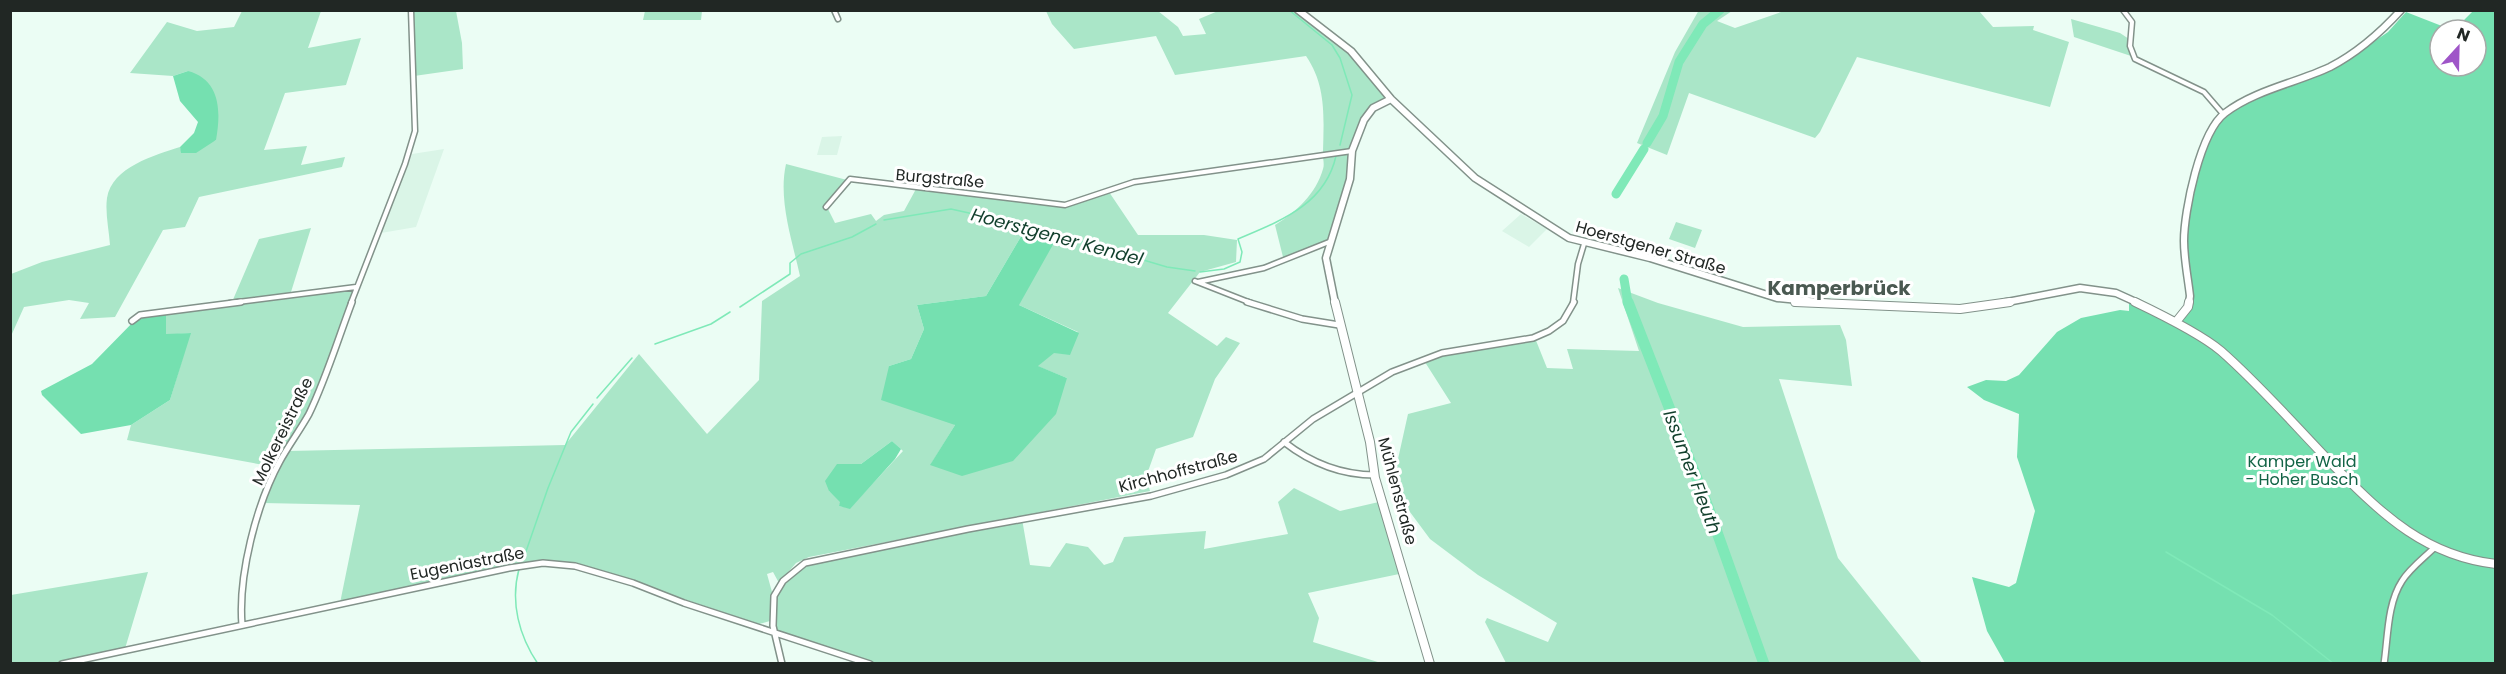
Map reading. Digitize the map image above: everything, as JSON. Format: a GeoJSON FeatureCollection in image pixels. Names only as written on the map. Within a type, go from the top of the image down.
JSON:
{"type":"FeatureCollection","features":[{"type":"Feature","properties":{"kind":"street","name":"Molkereistraße"},"geometry":{"type":"LineString","coordinates":[[242,625],[240,599],[243,571],[263,503],[279,463],[309,413],[405,164],[415,132],[411,10]]}},
{"type":"Feature","properties":{"kind":"street"},"geometry":{"type":"LineString","coordinates":[[834,10],[838,19]]}},
{"type":"Feature","properties":{"kind":"street","name":"Hoerstgener Straße"},"geometry":{"type":"LineString","coordinates":[[1298,10],[1351,51],[1391,99],[1474,178],[1562,234],[1584,244],[1648,257],[1772,297],[1796,302],[1960,309],[1979,308],[2067,290],[2087,288],[2116,293],[2176,322],[2220,350],[2380,512],[2435,547],[2466,560],[2496,564]]}},
{"type":"Feature","properties":{"kind":"street"},"geometry":{"type":"LineString","coordinates":[[2123,10],[2132,22],[2130,46],[2135,59],[2204,92],[2223,114]]}},
{"type":"Feature","properties":{"kind":"street"},"geometry":{"type":"LineString","coordinates":[[2176,322],[2188,307],[2190,296],[2184,240],[2193,183],[2200,153],[2207,136],[2223,114],[2242,102],[2331,66],[2381,32],[2402,10]]}},
{"type":"Feature","properties":{"kind":"street","name":"Mühlenstraße"},"geometry":{"type":"LineString","coordinates":[[1391,99],[1372,108],[1365,118],[1352,151],[1350,180],[1329,242],[1326,258],[1355,392],[1370,442],[1375,476],[1430,663]]}},
{"type":"Feature","properties":{"kind":"street","name":"Burgstraße"},"geometry":{"type":"LineString","coordinates":[[826,207],[833,202],[843,183],[850,179],[1065,205],[1134,182],[1352,151]]}},
{"type":"Feature","properties":{"kind":"street"},"geometry":{"type":"LineString","coordinates":[[1329,242],[1264,267],[1197,282],[1248,304],[1322,324],[1339,325]]}},
{"type":"Feature","properties":{"kind":"street","name":"Kirchhoffstraße"},"geometry":{"type":"LineString","coordinates":[[773,632],[776,590],[794,570],[805,563],[1150,495],[1234,472],[1265,458],[1296,430],[1355,392],[1423,359],[1441,352],[1527,340],[1553,329],[1564,320],[1576,295],[1578,256],[1584,244]]}},
{"type":"Feature","properties":{"kind":"street"},"geometry":{"type":"LineString","coordinates":[[132,321],[140,315],[356,287]]}},
{"type":"Feature","properties":{"kind":"street"},"geometry":{"type":"LineString","coordinates":[[1284,442],[1300,454],[1327,465],[1366,476],[1375,476]]}},
{"type":"Feature","properties":{"kind":"street"},"geometry":{"type":"LineString","coordinates":[[2384,663],[2399,588],[2404,579],[2435,547]]}},
{"type":"Feature","properties":{"kind":"street","name":"Eugeniastraße"},"geometry":{"type":"LineString","coordinates":[[62,663],[199,636],[509,567],[543,563],[575,566],[633,583],[684,603],[870,663]]}},
{"type":"Feature","properties":{"kind":"street"},"geometry":{"type":"LineString","coordinates":[[773,632],[782,663]]}},
{"type":"Feature","properties":{"kind":"shaded area"},"geometry":{"type":"Polygon","coordinates":[[[842,136],[837,155],[817,155],[822,137],[842,136]]]}},
{"type":"Feature","properties":{"kind":"shaded area"},"geometry":{"type":"Polygon","coordinates":[[[444,149],[416,227],[381,233],[412,154],[444,149]]]}},
{"type":"Feature","properties":{"kind":"shaded area"},"geometry":{"type":"Polygon","coordinates":[[[1521,214],[1547,229],[1529,247],[1502,231],[1521,214]]]}},
{"type":"Feature","properties":{"kind":"green space"},"geometry":{"type":"Polygon","coordinates":[[[1699,10],[1732,11],[1717,21],[1735,28],[1784,11],[1979,11],[1993,27],[2034,26],[2033,30],[2069,42],[2050,107],[1857,57],[1815,138],[1689,93],[1667,155],[1637,143],[1675,52],[1699,10]]]}},
{"type":"Feature","properties":{"kind":"green space"},"geometry":{"type":"Polygon","coordinates":[[[242,11],[321,11],[308,48],[361,38],[346,85],[285,93],[264,150],[307,146],[301,165],[345,157],[342,167],[199,197],[185,227],[163,230],[115,317],[80,319],[89,303],[69,300],[24,307],[11,336],[11,274],[42,262],[110,245],[107,198],[117,178],[147,158],[180,147],[182,153],[216,140],[188,71],[173,76],[130,73],[167,22],[197,31],[234,27],[242,11]]]}},
{"type":"Feature","properties":{"kind":"green space"},"geometry":{"type":"Polygon","coordinates":[[[411,11],[456,11],[462,43],[463,69],[414,76],[411,11]]]}},
{"type":"Feature","properties":{"kind":"green space"},"geometry":{"type":"Polygon","coordinates":[[[645,11],[702,11],[701,20],[643,20],[645,11]]]}},
{"type":"Feature","properties":{"kind":"green space"},"geometry":{"type":"Polygon","coordinates":[[[1046,11],[1158,11],[1178,27],[1183,36],[1206,34],[1199,19],[1218,11],[1294,11],[1351,51],[1391,99],[1373,108],[1352,151],[1350,179],[1329,242],[1284,261],[1275,225],[1304,202],[1316,186],[1324,167],[1322,101],[1317,78],[1306,56],[1175,75],[1156,36],[1074,49],[1052,24],[1046,11]]]}},
{"type":"Feature","properties":{"kind":"green space","name":"Kamper Wald - Hoher Busch"},"geometry":{"type":"Polygon","coordinates":[[[2473,11],[2495,11],[2495,663],[2005,663],[1987,631],[1972,577],[2009,587],[2016,583],[2035,511],[2017,457],[2019,414],[1984,400],[1967,387],[1986,380],[2006,381],[2019,375],[2057,332],[2081,318],[2120,310],[2129,311],[2129,299],[2177,323],[2188,307],[2184,240],[2200,153],[2222,119],[2244,103],[2347,60],[2388,32],[2406,12],[2428,21],[2428,78],[2488,78],[2488,18],[2466,18],[2473,11]]]}},
{"type":"Feature","properties":{"kind":"green space"},"geometry":{"type":"Polygon","coordinates":[[[2071,19],[2120,33],[2129,39],[2131,56],[2074,37],[2071,19]]]}},
{"type":"Feature","properties":{"kind":"green space"},"geometry":{"type":"Polygon","coordinates":[[[188,71],[199,75],[213,89],[218,108],[216,140],[196,153],[181,153],[180,147],[194,133],[198,122],[180,101],[173,76],[188,71]]]}},
{"type":"Feature","properties":{"kind":"green space"},"geometry":{"type":"Polygon","coordinates":[[[786,164],[847,180],[827,207],[835,223],[871,214],[876,221],[884,215],[904,211],[916,189],[1065,205],[1107,189],[1138,235],[1204,235],[1237,240],[1236,262],[1200,272],[1168,313],[1217,346],[1226,337],[1240,343],[1215,379],[1193,437],[1156,449],[1146,477],[1150,491],[809,557],[796,563],[779,583],[773,572],[767,574],[772,592],[770,621],[759,624],[686,600],[684,603],[575,566],[543,563],[340,603],[360,505],[263,503],[273,476],[269,466],[127,440],[131,425],[170,400],[190,333],[165,335],[166,312],[232,302],[259,239],[311,228],[291,292],[351,285],[354,295],[309,413],[288,451],[565,445],[639,354],[707,434],[759,380],[762,301],[800,276],[787,220],[784,178],[786,164]],[[1023,233],[986,296],[917,305],[924,329],[911,359],[889,366],[955,425],[931,464],[1067,378],[1037,366],[1078,332],[1019,305],[1023,233]],[[892,441],[861,464],[847,466],[829,491],[841,502],[839,506],[850,508],[903,451],[892,441]]]}},
{"type":"Feature","properties":{"kind":"green space"},"geometry":{"type":"Polygon","coordinates":[[[1676,222],[1702,230],[1695,248],[1669,239],[1676,222]]]}},
{"type":"Feature","properties":{"kind":"green space"},"geometry":{"type":"Polygon","coordinates":[[[1023,233],[1055,241],[1019,305],[1079,333],[1070,355],[1054,353],[1038,366],[1067,378],[1056,414],[1013,461],[962,476],[930,465],[955,425],[881,400],[889,366],[911,359],[924,329],[917,305],[986,296],[1023,233]]]}},
{"type":"Feature","properties":{"kind":"green space"},"geometry":{"type":"Polygon","coordinates":[[[1618,288],[1658,303],[1743,327],[1840,325],[1846,340],[1852,386],[1779,379],[1838,558],[1922,663],[1506,663],[1485,622],[1487,618],[1548,642],[1557,623],[1478,575],[1430,539],[1407,508],[1396,468],[1408,414],[1451,403],[1423,359],[1535,338],[1547,368],[1573,369],[1567,349],[1639,351],[1618,288]]]}},
{"type":"Feature","properties":{"kind":"green space"},"geometry":{"type":"Polygon","coordinates":[[[166,312],[166,334],[191,333],[170,400],[131,425],[81,434],[42,395],[41,391],[92,364],[140,315],[166,312]]]}},
{"type":"Feature","properties":{"kind":"green space"},"geometry":{"type":"Polygon","coordinates":[[[892,441],[901,449],[895,459],[850,509],[839,506],[840,502],[829,491],[825,481],[837,464],[861,464],[892,441]]]}},
{"type":"Feature","properties":{"kind":"green space"},"geometry":{"type":"Polygon","coordinates":[[[1294,488],[1340,511],[1383,501],[1404,573],[1308,593],[1319,618],[1313,642],[1381,663],[870,663],[773,632],[776,590],[805,563],[1022,519],[1030,565],[1050,567],[1066,543],[1088,547],[1104,565],[1113,562],[1124,537],[1206,531],[1204,549],[1288,534],[1278,502],[1294,488]]]}},
{"type":"Feature","properties":{"kind":"green space"},"geometry":{"type":"Polygon","coordinates":[[[148,572],[124,652],[63,663],[11,664],[11,595],[148,572]]]}},
{"type":"Feature","properties":{"kind":"waterway","name":"Hoerstgener Kendel"},"geometry":{"type":"LineString","coordinates":[[1289,10],[1332,45],[1340,58],[1352,95],[1340,145]]}},
{"type":"Feature","properties":{"kind":"waterway","name":"Issumer Fleuth"},"geometry":{"type":"LineString","coordinates":[[1647,143],[1663,116],[1679,62],[1703,24],[1720,10]]}},
{"type":"Feature","properties":{"kind":"waterway","name":"Issumer Fleuth"},"geometry":{"type":"LineString","coordinates":[[1616,194],[1644,149]]}},
{"type":"Feature","properties":{"kind":"waterway","name":"Hoerstgener Kendel"},"geometry":{"type":"LineString","coordinates":[[1200,272],[1224,269],[1240,262],[1242,252],[1238,239],[1285,218],[1311,199],[1322,187],[1336,156]]}},
{"type":"Feature","properties":{"kind":"waterway","name":"Hoerstgener Kendel"},"geometry":{"type":"LineString","coordinates":[[884,220],[951,209],[1032,227],[1167,267],[1195,271]]}},
{"type":"Feature","properties":{"kind":"waterway","name":"Hoerstgener Kendel"},"geometry":{"type":"LineString","coordinates":[[740,307],[790,274],[790,263],[801,254],[852,237],[876,224]]}},
{"type":"Feature","properties":{"kind":"waterway","name":"Issumer Fleuth"},"geometry":{"type":"LineString","coordinates":[[1624,279],[1628,303]]}},
{"type":"Feature","properties":{"kind":"waterway","name":"Issumer Fleuth"},"geometry":{"type":"LineString","coordinates":[[1628,302],[1708,507],[1764,664]]}},
{"type":"Feature","properties":{"kind":"waterway","name":"Hoerstgener Kendel"},"geometry":{"type":"LineString","coordinates":[[655,344],[711,324],[730,312]]}},
{"type":"Feature","properties":{"kind":"waterway","name":"Hoerstgener Kendel"},"geometry":{"type":"LineString","coordinates":[[597,398],[632,358]]}},
{"type":"Feature","properties":{"kind":"waterway","name":"Hoerstgener Kendel"},"geometry":{"type":"LineString","coordinates":[[523,560],[548,488],[571,432],[593,404]]}},
{"type":"Feature","properties":{"kind":"waterway"},"geometry":{"type":"LineString","coordinates":[[2166,552],[2272,615],[2334,664]]}},
{"type":"Feature","properties":{"kind":"waterway","name":"Hoerstgener Kendel"},"geometry":{"type":"LineString","coordinates":[[519,569],[516,581],[518,618],[526,642],[538,664]]}},
{"type":"Feature","properties":{"kind":"district","name":"Kamperbrück"},"geometry":{"type":"Point","coordinates":[1839,288]}}]}
